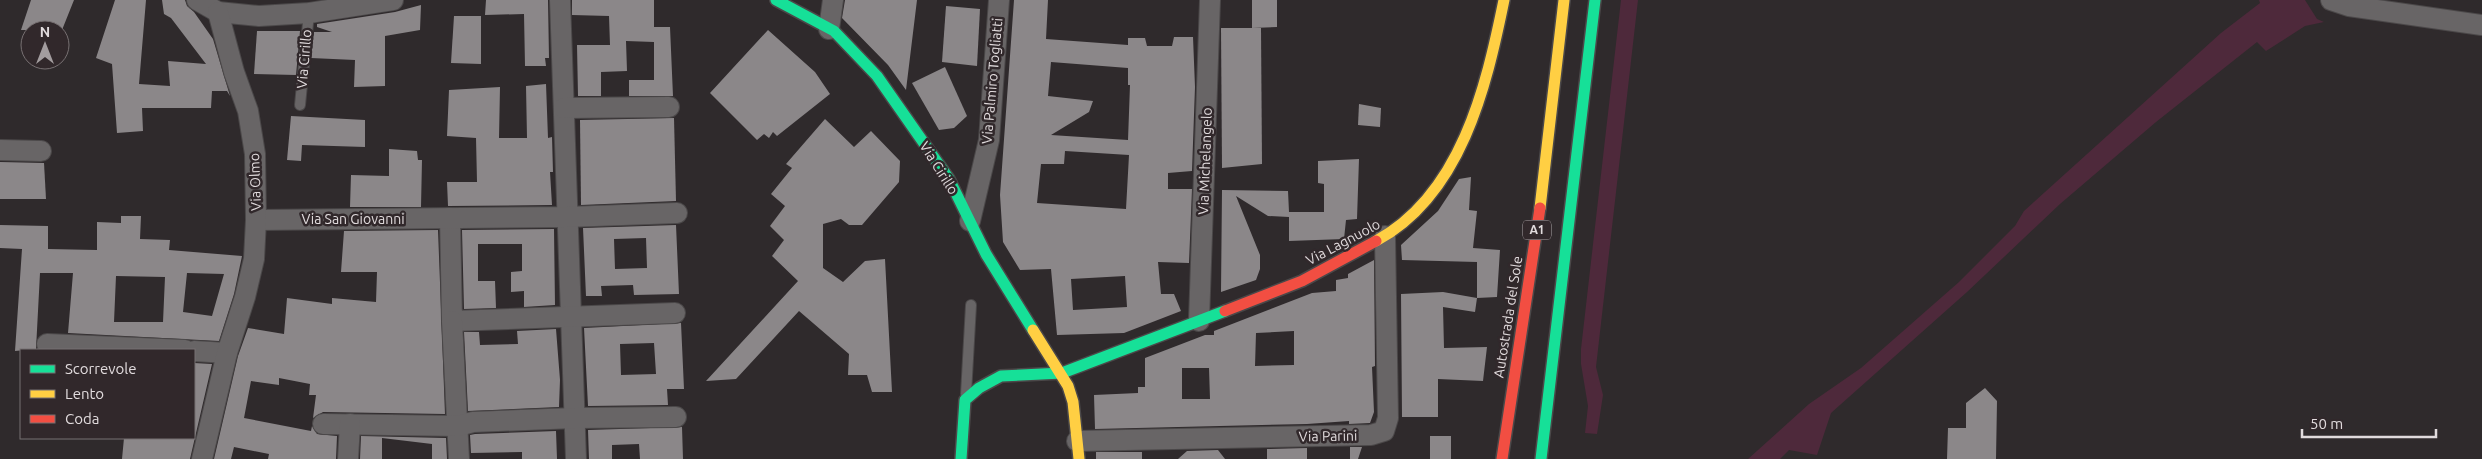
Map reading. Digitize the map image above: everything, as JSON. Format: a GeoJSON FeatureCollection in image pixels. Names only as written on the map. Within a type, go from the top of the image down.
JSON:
{"type":"FeatureCollection","features":[{"type":"Feature","properties":{"kind":"main road","name":"Via Cirillo"},"geometry":{"type":"LineString","coordinates":[[776,0],[829,29],[877,76],[948,179],[986,254],[1046,352],[1062,374],[1073,402],[1078,450]]}},
{"type":"Feature","properties":{"kind":"main road","name":"Via Lagnuolo"},"geometry":{"type":"LineString","coordinates":[[1062,374],[1302,281],[1395,231],[1427,200],[1464,143],[1493,54],[1504,0]]}},
{"type":"Feature","properties":{"kind":"main road","name":"Autostrada del Sole"},"geometry":{"type":"LineString","coordinates":[[1502,459],[1539,216],[1564,0]]}},
{"type":"Feature","properties":{"kind":"main road","name":"A1"},"geometry":{"type":"LineString","coordinates":[[1541,459],[1595,0]]}},
{"type":"Feature","properties":{"kind":"main road"},"geometry":{"type":"LineString","coordinates":[[961,459],[966,400],[980,386],[998,376],[1015,372],[1049,375],[1062,374]]}},
{"type":"Feature","properties":{"kind":"street","name":"Via Cirillo"},"geometry":{"type":"LineString","coordinates":[[197,0],[218,12],[259,16],[308,13],[393,0]]}},
{"type":"Feature","properties":{"kind":"street"},"geometry":{"type":"LineString","coordinates":[[560,0],[576,459]]}},
{"type":"Feature","properties":{"kind":"street"},"geometry":{"type":"LineString","coordinates":[[829,29],[833,0]]}},
{"type":"Feature","properties":{"kind":"street","name":"Via Palmiro Togliatti"},"geometry":{"type":"LineString","coordinates":[[970,221],[989,140],[999,0]]}},
{"type":"Feature","properties":{"kind":"street","name":"Via Michelangelo"},"geometry":{"type":"LineString","coordinates":[[1199,321],[1210,0]]}},
{"type":"Feature","properties":{"kind":"street"},"geometry":{"type":"LineString","coordinates":[[2331,0],[2349,6],[2482,25]]}},
{"type":"Feature","properties":{"kind":"street","name":"Via Olmo"},"geometry":{"type":"LineString","coordinates":[[202,459],[227,353],[245,297],[254,259],[256,220],[255,154],[248,111],[234,72],[218,12]]}},
{"type":"Feature","properties":{"kind":"street"},"geometry":{"type":"LineString","coordinates":[[564,108],[668,106]]}},
{"type":"Feature","properties":{"kind":"street"},"geometry":{"type":"LineString","coordinates":[[0,150],[41,151]]}},
{"type":"Feature","properties":{"kind":"street","name":"Via San Giovanni"},"geometry":{"type":"LineString","coordinates":[[256,220],[677,213]]}},
{"type":"Feature","properties":{"kind":"street"},"geometry":{"type":"LineString","coordinates":[[450,218],[452,321],[459,459]]}},
{"type":"Feature","properties":{"kind":"street","name":"Via Parini"},"geometry":{"type":"LineString","coordinates":[[1078,450],[1371,435],[1384,430],[1388,418],[1385,236]]}},
{"type":"Feature","properties":{"kind":"street"},"geometry":{"type":"LineString","coordinates":[[452,321],[675,313]]}},
{"type":"Feature","properties":{"kind":"street"},"geometry":{"type":"LineString","coordinates":[[47,344],[162,349]]}},
{"type":"Feature","properties":{"kind":"street"},"geometry":{"type":"LineString","coordinates":[[195,351],[227,353]]}},
{"type":"Feature","properties":{"kind":"street"},"geometry":{"type":"LineString","coordinates":[[323,424],[458,426],[473,422],[676,417]]}},
{"type":"Feature","properties":{"kind":"street"},"geometry":{"type":"LineString","coordinates":[[348,459],[350,424]]}},
{"type":"Feature","properties":{"kind":"lane","name":"Via Cirillo"},"geometry":{"type":"LineString","coordinates":[[300,105],[308,13]]}},
{"type":"Feature","properties":{"kind":"lane"},"geometry":{"type":"LineString","coordinates":[[966,400],[971,305]]}},
{"type":"Feature","properties":{"kind":"shaded area"},"geometry":{"type":"Polygon","coordinates":[[[1621,0],[1638,0],[1596,367],[1603,395],[1597,434],[1585,433],[1588,406],[1581,364],[1581,349],[1621,0]]]}},
{"type":"Feature","properties":{"kind":"shaded area"},"geometry":{"type":"Polygon","coordinates":[[[2259,0],[2305,0],[2317,19],[2324,22],[2305,26],[2266,51],[2257,42],[2156,122],[2060,204],[1967,292],[1831,413],[1817,455],[1789,450],[1780,459],[1748,459],[1809,404],[1861,368],[1959,282],[2015,226],[2024,211],[2221,33],[2260,3],[2259,0]]]}},
{"type":"Feature","properties":{"kind":"building"},"geometry":{"type":"Polygon","coordinates":[[[31,0],[74,0],[66,20],[24,20],[31,0]]]}},
{"type":"Feature","properties":{"kind":"building"},"geometry":{"type":"Polygon","coordinates":[[[115,0],[146,0],[139,84],[170,86],[168,61],[206,64],[171,18],[164,14],[162,0],[185,0],[187,6],[194,12],[213,39],[230,96],[227,91],[212,91],[211,108],[142,108],[143,131],[117,133],[112,64],[96,58],[115,0]]]}},
{"type":"Feature","properties":{"kind":"building"},"geometry":{"type":"Polygon","coordinates":[[[486,0],[548,0],[549,58],[545,58],[546,66],[525,66],[524,14],[485,15],[486,0]]]}},
{"type":"Feature","properties":{"kind":"building"},"geometry":{"type":"Polygon","coordinates":[[[572,0],[654,0],[654,27],[670,27],[673,96],[629,96],[629,80],[654,80],[654,42],[626,41],[627,71],[601,72],[601,96],[578,96],[577,45],[610,45],[609,16],[572,15],[572,0]]]}},
{"type":"Feature","properties":{"kind":"building"},"geometry":{"type":"Polygon","coordinates":[[[845,0],[917,0],[906,90],[888,65],[842,18],[845,0]]]}},
{"type":"Feature","properties":{"kind":"building"},"geometry":{"type":"Polygon","coordinates":[[[1014,0],[1048,0],[1046,39],[1128,45],[1128,38],[1145,38],[1147,46],[1172,46],[1174,37],[1193,37],[1195,87],[1192,171],[1168,173],[1168,189],[1192,189],[1189,263],[1158,262],[1161,294],[1174,294],[1181,311],[1124,333],[1057,335],[1051,269],[1020,270],[1003,242],[1000,195],[1014,0]],[[1051,62],[1048,96],[1093,101],[1089,112],[1051,135],[1128,140],[1130,85],[1128,85],[1128,68],[1051,62]],[[1065,151],[1064,164],[1041,164],[1037,203],[1126,209],[1129,155],[1065,151]],[[1125,276],[1071,279],[1073,310],[1127,307],[1125,276]]]}},
{"type":"Feature","properties":{"kind":"building"},"geometry":{"type":"Polygon","coordinates":[[[1252,0],[1277,0],[1277,27],[1252,28],[1252,0]]]}},
{"type":"Feature","properties":{"kind":"building"},"geometry":{"type":"Polygon","coordinates":[[[421,5],[420,30],[385,36],[385,86],[354,87],[355,60],[311,58],[314,32],[332,32],[317,27],[317,24],[395,12],[421,5]]]}},
{"type":"Feature","properties":{"kind":"building"},"geometry":{"type":"Polygon","coordinates":[[[946,6],[980,9],[977,66],[942,62],[946,6]]]}},
{"type":"Feature","properties":{"kind":"building"},"geometry":{"type":"Polygon","coordinates":[[[454,16],[481,16],[481,64],[451,63],[454,16]]]}},
{"type":"Feature","properties":{"kind":"building"},"geometry":{"type":"Polygon","coordinates":[[[1221,28],[1261,28],[1262,164],[1222,168],[1221,28]]]}},
{"type":"Feature","properties":{"kind":"building"},"geometry":{"type":"Polygon","coordinates":[[[768,30],[815,72],[830,94],[777,136],[773,132],[769,138],[764,134],[757,140],[710,93],[768,30]]]}},
{"type":"Feature","properties":{"kind":"building"},"geometry":{"type":"Polygon","coordinates":[[[257,31],[300,31],[296,75],[254,74],[257,31]]]}},
{"type":"Feature","properties":{"kind":"building"},"geometry":{"type":"Polygon","coordinates":[[[945,67],[967,116],[954,128],[939,130],[912,83],[945,67]]]}},
{"type":"Feature","properties":{"kind":"building"},"geometry":{"type":"Polygon","coordinates":[[[546,84],[548,138],[552,137],[553,172],[550,172],[552,205],[448,206],[447,182],[477,182],[476,138],[447,136],[449,90],[500,87],[499,138],[527,138],[526,86],[546,84]]]}},
{"type":"Feature","properties":{"kind":"building"},"geometry":{"type":"Polygon","coordinates":[[[1359,104],[1381,108],[1380,127],[1358,125],[1359,104]]]}},
{"type":"Feature","properties":{"kind":"building"},"geometry":{"type":"Polygon","coordinates":[[[291,116],[365,120],[365,147],[302,145],[301,161],[287,160],[291,116]]]}},
{"type":"Feature","properties":{"kind":"building"},"geometry":{"type":"Polygon","coordinates":[[[674,118],[676,201],[581,205],[580,120],[674,118]]]}},
{"type":"Feature","properties":{"kind":"building"},"geometry":{"type":"Polygon","coordinates":[[[825,119],[854,147],[871,131],[900,161],[899,182],[862,225],[849,225],[841,219],[823,224],[823,268],[843,282],[865,261],[885,259],[892,392],[872,392],[867,375],[848,375],[849,354],[799,311],[736,379],[706,381],[798,281],[772,256],[784,240],[770,226],[785,206],[771,194],[792,168],[786,164],[825,119]]]}},
{"type":"Feature","properties":{"kind":"building"},"geometry":{"type":"Polygon","coordinates":[[[389,149],[417,151],[418,160],[422,160],[421,207],[350,207],[351,175],[389,176],[389,149]]]}},
{"type":"Feature","properties":{"kind":"building"},"geometry":{"type":"Polygon","coordinates":[[[1359,159],[1357,219],[1346,220],[1344,239],[1289,241],[1289,217],[1268,216],[1236,196],[1260,255],[1260,269],[1256,280],[1221,292],[1222,190],[1288,191],[1289,212],[1324,212],[1324,184],[1318,183],[1318,161],[1359,159]]]}},
{"type":"Feature","properties":{"kind":"building"},"geometry":{"type":"Polygon","coordinates":[[[0,162],[44,163],[46,199],[0,199],[0,162]]]}},
{"type":"Feature","properties":{"kind":"building"},"geometry":{"type":"Polygon","coordinates":[[[1471,177],[1469,210],[1477,211],[1473,248],[1500,250],[1497,297],[1477,298],[1477,262],[1402,260],[1401,245],[1438,211],[1459,179],[1471,177]]]}},
{"type":"Feature","properties":{"kind":"building"},"geometry":{"type":"Polygon","coordinates":[[[121,216],[141,216],[140,239],[170,240],[169,250],[242,256],[234,294],[219,341],[68,333],[73,273],[40,273],[36,349],[20,349],[15,351],[22,249],[0,248],[0,225],[48,226],[48,249],[97,250],[97,222],[121,223],[121,216]],[[187,273],[183,312],[212,316],[224,274],[187,273]],[[116,276],[114,322],[163,322],[165,277],[116,276]]]}},
{"type":"Feature","properties":{"kind":"building"},"geometry":{"type":"Polygon","coordinates":[[[676,225],[679,294],[634,295],[633,285],[601,286],[602,296],[586,296],[583,228],[676,225]],[[646,238],[614,239],[615,269],[647,268],[646,238]]]}},
{"type":"Feature","properties":{"kind":"building"},"geometry":{"type":"Polygon","coordinates":[[[554,229],[555,305],[524,307],[524,291],[511,292],[511,272],[522,271],[522,244],[478,244],[478,281],[495,281],[496,308],[464,309],[462,230],[554,229]]]}},
{"type":"Feature","properties":{"kind":"building"},"geometry":{"type":"Polygon","coordinates":[[[438,230],[445,414],[323,412],[313,418],[316,395],[309,395],[310,384],[279,378],[279,385],[251,381],[244,418],[311,431],[312,426],[317,434],[337,436],[336,459],[268,459],[269,454],[234,447],[231,459],[214,459],[238,356],[248,328],[284,334],[287,298],[332,304],[332,298],[376,302],[377,272],[341,272],[344,231],[438,230]]]}},
{"type":"Feature","properties":{"kind":"building"},"geometry":{"type":"Polygon","coordinates":[[[1374,260],[1375,366],[1372,367],[1374,412],[1370,423],[1349,424],[1349,421],[1307,424],[1095,429],[1094,395],[1138,393],[1138,387],[1145,387],[1145,358],[1205,335],[1214,335],[1214,331],[1312,293],[1336,291],[1336,280],[1348,278],[1348,274],[1374,260]],[[1294,331],[1256,333],[1255,366],[1294,365],[1294,331]],[[1182,368],[1182,399],[1210,399],[1209,368],[1182,368]]]}},
{"type":"Feature","properties":{"kind":"building"},"geometry":{"type":"Polygon","coordinates":[[[1443,292],[1477,298],[1475,312],[1443,307],[1444,348],[1487,347],[1483,381],[1438,379],[1438,417],[1402,417],[1401,294],[1443,292]]]}},
{"type":"Feature","properties":{"kind":"building"},"geometry":{"type":"Polygon","coordinates":[[[681,323],[684,389],[667,389],[668,405],[588,406],[584,328],[681,323]],[[654,343],[620,344],[621,375],[656,374],[654,343]]]}},
{"type":"Feature","properties":{"kind":"building"},"geometry":{"type":"Polygon","coordinates":[[[556,329],[560,380],[559,407],[468,411],[464,332],[479,332],[480,345],[518,344],[517,331],[556,329]]]}},
{"type":"Feature","properties":{"kind":"building"},"geometry":{"type":"Polygon","coordinates":[[[195,363],[212,364],[195,437],[195,363]]]}},
{"type":"Feature","properties":{"kind":"building"},"geometry":{"type":"Polygon","coordinates":[[[1985,388],[1997,401],[1996,459],[1947,459],[1948,428],[1966,428],[1966,403],[1985,388]]]}},
{"type":"Feature","properties":{"kind":"building"},"geometry":{"type":"Polygon","coordinates":[[[682,427],[683,459],[640,459],[639,444],[612,445],[612,459],[589,459],[588,430],[682,427]]]}},
{"type":"Feature","properties":{"kind":"building"},"geometry":{"type":"Polygon","coordinates":[[[556,431],[557,459],[522,459],[522,452],[471,453],[470,435],[556,431]]]}},
{"type":"Feature","properties":{"kind":"building"},"geometry":{"type":"Polygon","coordinates":[[[361,436],[446,438],[447,459],[432,459],[432,444],[382,438],[382,459],[360,459],[361,436]]]}},
{"type":"Feature","properties":{"kind":"building"},"geometry":{"type":"Polygon","coordinates":[[[1430,436],[1451,436],[1451,459],[1430,459],[1430,436]]]}},
{"type":"Feature","properties":{"kind":"building"},"geometry":{"type":"Polygon","coordinates":[[[124,439],[195,439],[190,459],[122,459],[124,439]]]}},
{"type":"Feature","properties":{"kind":"building"},"geometry":{"type":"Polygon","coordinates":[[[1350,447],[1362,447],[1358,459],[1350,459],[1350,447]]]}},
{"type":"Feature","properties":{"kind":"building"},"geometry":{"type":"Polygon","coordinates":[[[1307,448],[1307,459],[1267,459],[1267,449],[1307,448]]]}},
{"type":"Feature","properties":{"kind":"building"},"geometry":{"type":"Polygon","coordinates":[[[1218,450],[1225,459],[1178,459],[1187,451],[1218,450]]]}},
{"type":"Feature","properties":{"kind":"building"},"geometry":{"type":"Polygon","coordinates":[[[1096,452],[1142,452],[1142,459],[1096,459],[1096,452]]]}},
{"type":"Feature","properties":{"kind":"traffic: fast"},"geometry":{"type":"LineString","coordinates":[[776,0],[834,31],[877,76],[949,179],[986,254],[1033,330]]}},
{"type":"Feature","properties":{"kind":"traffic: fast"},"geometry":{"type":"LineString","coordinates":[[1541,459],[1595,0]]}},
{"type":"Feature","properties":{"kind":"traffic: fast"},"geometry":{"type":"LineString","coordinates":[[961,459],[965,400],[979,388],[1001,376],[1062,373],[1225,311]]}},
{"type":"Feature","properties":{"kind":"traffic: slow"},"geometry":{"type":"LineString","coordinates":[[1376,241],[1405,221],[1429,196],[1449,168],[1465,136],[1478,103],[1497,34],[1504,0]]}},
{"type":"Feature","properties":{"kind":"traffic: slow"},"geometry":{"type":"LineString","coordinates":[[1540,208],[1564,0]]}},
{"type":"Feature","properties":{"kind":"traffic: slow"},"geometry":{"type":"LineString","coordinates":[[1033,330],[1068,386],[1073,402],[1079,459]]}},
{"type":"Feature","properties":{"kind":"traffic: jam"},"geometry":{"type":"LineString","coordinates":[[1502,459],[1540,208]]}},
{"type":"Feature","properties":{"kind":"traffic: jam"},"geometry":{"type":"LineString","coordinates":[[1225,311],[1302,281],[1376,241]]}}]}
